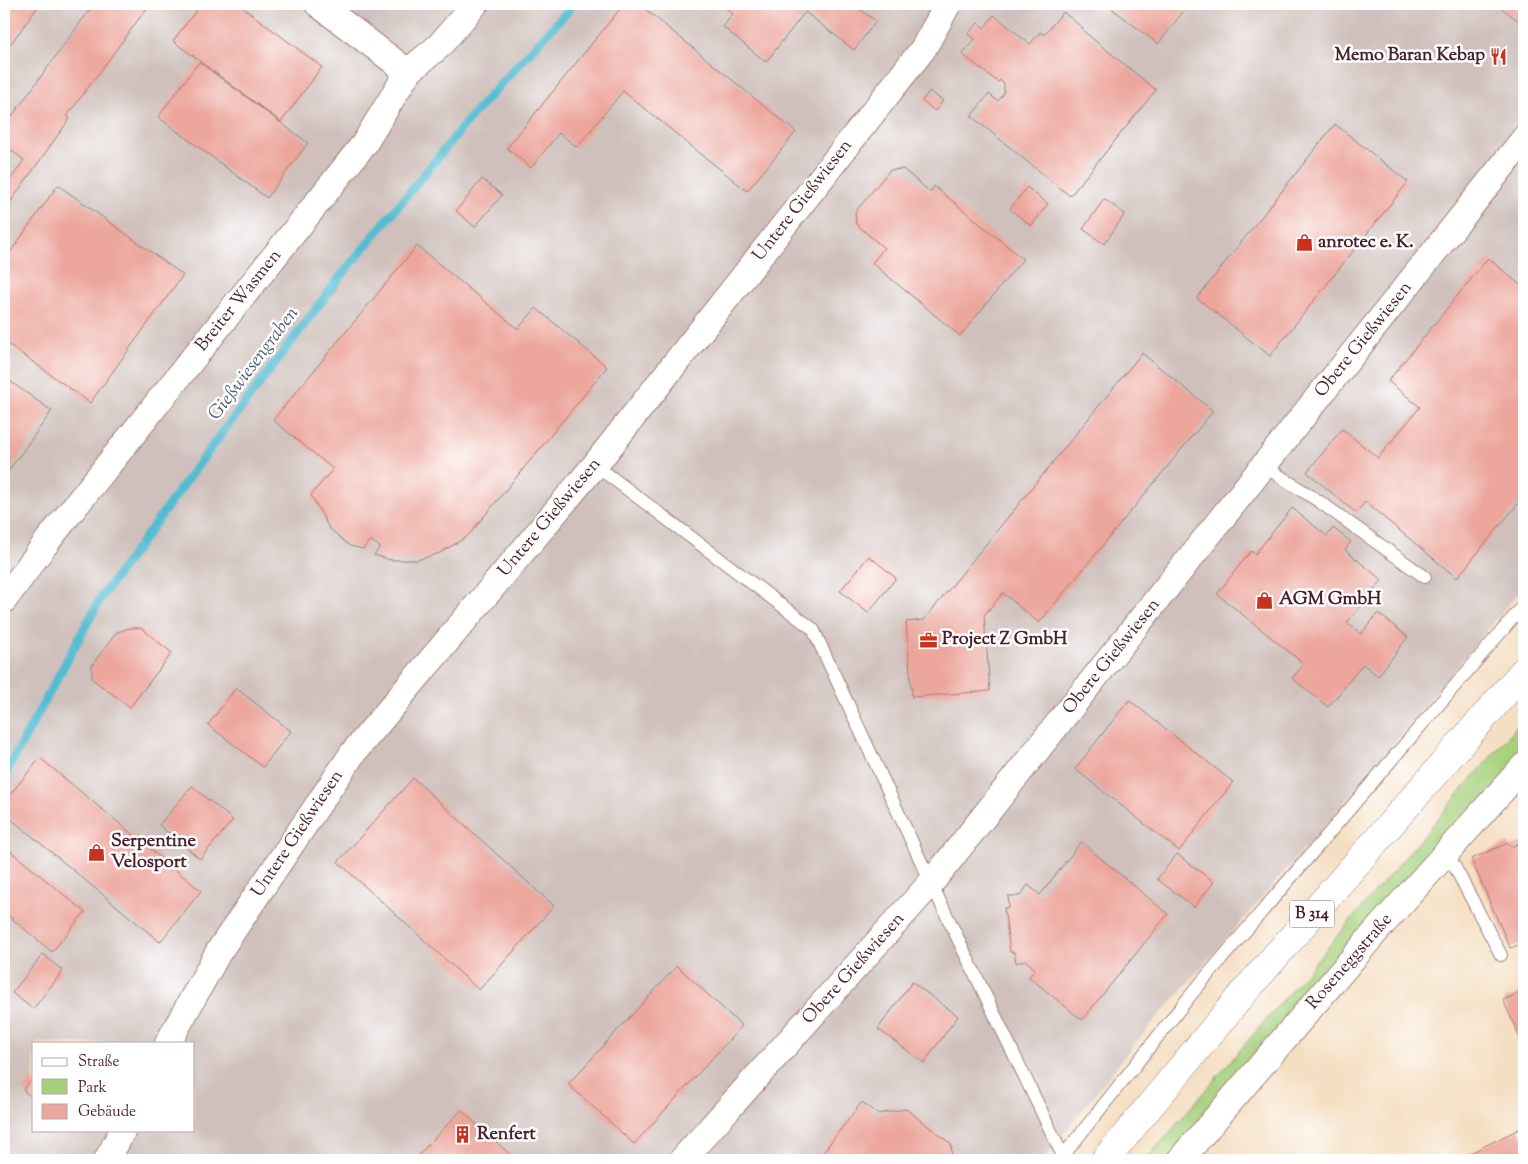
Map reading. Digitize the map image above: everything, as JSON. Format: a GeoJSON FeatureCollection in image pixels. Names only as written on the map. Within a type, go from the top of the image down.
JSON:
{"type":"FeatureCollection","features":[{"type":"Feature","properties":{"kind":"main road","name":"B 314"},"geometry":{"type":"LineString","coordinates":[[1105,1160],[1240,997],[1524,671]]}},
{"type":"Feature","properties":{"kind":"street"},"geometry":{"type":"LineString","coordinates":[[318,4],[408,72]]}},
{"type":"Feature","properties":{"kind":"street","name":"Breiter Wasmen"},"geometry":{"type":"LineString","coordinates":[[4,600],[13,569],[364,144],[408,72],[439,46],[475,4]]}},
{"type":"Feature","properties":{"kind":"street","name":"Untere Gießwiesen"},"geometry":{"type":"LineString","coordinates":[[169,1042],[219,951],[353,753],[595,465],[923,49],[948,4]]}},
{"type":"Feature","properties":{"kind":"street","name":"Obere Gießwiesen"},"geometry":{"type":"LineString","coordinates":[[682,1160],[931,883],[1524,139]]}},
{"type":"Feature","properties":{"kind":"street","name":"Roseneggstraße"},"geometry":{"type":"LineString","coordinates":[[1180,1160],[1379,928],[1524,766]]}},
{"type":"Feature","properties":{"kind":"street"},"geometry":{"type":"LineString","coordinates":[[107,1160],[122,1132]]}},
{"type":"Feature","properties":{"kind":"lane"},"geometry":{"type":"LineString","coordinates":[[595,465],[813,630],[931,883],[1063,1156],[1194,991],[1524,606]]}},
{"type":"Feature","properties":{"kind":"lane"},"geometry":{"type":"LineString","coordinates":[[1264,466],[1320,502],[1424,577]]}},
{"type":"Feature","properties":{"kind":"lane"},"geometry":{"type":"LineString","coordinates":[[1448,852],[1501,954]]}},
{"type":"Feature","properties":{"kind":"shaded area"},"geometry":{"type":"Polygon","coordinates":[[[4,4],[1524,4],[1524,586],[1342,806],[1131,1048],[1043,1160],[4,1160],[4,4]]]}},
{"type":"Feature","properties":{"kind":"green space"},"geometry":{"type":"Polygon","coordinates":[[[1524,718],[1524,766],[1180,1160],[1146,1160],[1524,718]]]}},
{"type":"Feature","properties":{"kind":"building"},"geometry":{"type":"Polygon","coordinates":[[[4,4],[40,4],[4,53],[4,4]]]}},
{"type":"Feature","properties":{"kind":"building"},"geometry":{"type":"Polygon","coordinates":[[[94,4],[150,4],[67,116],[70,118],[4,211],[4,189],[24,160],[4,145],[4,127],[94,4]]]}},
{"type":"Feature","properties":{"kind":"building"},"geometry":{"type":"Polygon","coordinates":[[[201,4],[238,4],[322,67],[281,122],[173,41],[201,4]]]}},
{"type":"Feature","properties":{"kind":"building"},"geometry":{"type":"Polygon","coordinates":[[[624,4],[639,4],[796,132],[747,191],[623,91],[577,147],[559,133],[531,168],[507,148],[624,4]]]}},
{"type":"Feature","properties":{"kind":"building"},"geometry":{"type":"Polygon","coordinates":[[[727,4],[853,4],[876,21],[854,50],[805,12],[766,62],[723,27],[733,14],[724,7],[727,4]]]}},
{"type":"Feature","properties":{"kind":"building"},"geometry":{"type":"Polygon","coordinates":[[[1106,4],[1189,4],[1158,44],[1106,4]]]}},
{"type":"Feature","properties":{"kind":"building"},"geometry":{"type":"Polygon","coordinates":[[[1496,4],[1524,4],[1524,25],[1496,4]]]}},
{"type":"Feature","properties":{"kind":"building"},"geometry":{"type":"Polygon","coordinates":[[[1063,12],[1083,28],[1082,30],[1156,90],[1070,196],[971,116],[989,94],[998,101],[1004,93],[1004,84],[1000,80],[998,82],[962,54],[975,39],[968,34],[978,23],[984,28],[994,15],[1030,44],[1040,32],[1044,35],[1063,12]]]}},
{"type":"Feature","properties":{"kind":"building"},"geometry":{"type":"Polygon","coordinates":[[[199,62],[308,143],[267,198],[158,117],[199,62]]]}},
{"type":"Feature","properties":{"kind":"building"},"geometry":{"type":"Polygon","coordinates":[[[929,91],[943,101],[935,111],[922,101],[929,91]]]}},
{"type":"Feature","properties":{"kind":"building"},"geometry":{"type":"Polygon","coordinates":[[[1335,124],[1408,182],[1270,356],[1197,298],[1335,124]]]}},
{"type":"Feature","properties":{"kind":"building"},"geometry":{"type":"Polygon","coordinates":[[[903,169],[930,192],[934,186],[1023,259],[960,336],[872,263],[884,248],[856,224],[855,212],[890,170],[903,169]]]}},
{"type":"Feature","properties":{"kind":"building"},"geometry":{"type":"Polygon","coordinates":[[[482,179],[502,195],[475,227],[456,211],[482,179]]]}},
{"type":"Feature","properties":{"kind":"building"},"geometry":{"type":"Polygon","coordinates":[[[58,185],[183,275],[90,403],[4,341],[4,261],[58,185]]]}},
{"type":"Feature","properties":{"kind":"building"},"geometry":{"type":"Polygon","coordinates":[[[1027,187],[1048,204],[1031,226],[1010,209],[1027,187]]]}},
{"type":"Feature","properties":{"kind":"building"},"geometry":{"type":"Polygon","coordinates":[[[1104,199],[1125,214],[1104,244],[1083,229],[1104,199]]]}},
{"type":"Feature","properties":{"kind":"building"},"geometry":{"type":"Polygon","coordinates":[[[417,246],[518,329],[536,308],[607,367],[468,536],[440,553],[417,560],[391,560],[374,555],[380,547],[370,540],[363,549],[350,546],[329,528],[311,495],[333,469],[273,420],[417,246]]]}},
{"type":"Feature","properties":{"kind":"building"},"geometry":{"type":"Polygon","coordinates":[[[1488,258],[1524,288],[1524,496],[1457,578],[1365,502],[1356,513],[1307,472],[1342,429],[1378,458],[1420,407],[1388,381],[1488,258]]]}},
{"type":"Feature","properties":{"kind":"building"},"geometry":{"type":"Polygon","coordinates":[[[1142,353],[1213,411],[1039,623],[1003,593],[984,615],[990,691],[912,697],[906,622],[924,620],[1142,353]]]}},
{"type":"Feature","properties":{"kind":"building"},"geometry":{"type":"Polygon","coordinates":[[[4,377],[52,411],[4,477],[4,377]]]}},
{"type":"Feature","properties":{"kind":"building"},"geometry":{"type":"Polygon","coordinates":[[[1292,508],[1327,536],[1333,528],[1351,542],[1345,550],[1382,580],[1347,623],[1361,634],[1378,613],[1408,637],[1378,676],[1363,664],[1328,707],[1292,678],[1304,664],[1217,594],[1251,551],[1255,554],[1292,508]]]}},
{"type":"Feature","properties":{"kind":"building"},"geometry":{"type":"Polygon","coordinates":[[[869,556],[896,578],[868,613],[840,591],[869,556]]]}},
{"type":"Feature","properties":{"kind":"building"},"geometry":{"type":"Polygon","coordinates":[[[130,628],[141,628],[172,653],[130,707],[92,679],[92,665],[117,632],[130,628]]]}},
{"type":"Feature","properties":{"kind":"building"},"geometry":{"type":"Polygon","coordinates":[[[236,688],[291,731],[263,767],[208,725],[236,688]]]}},
{"type":"Feature","properties":{"kind":"building"},"geometry":{"type":"Polygon","coordinates":[[[1129,700],[1233,782],[1179,851],[1075,769],[1129,700]]]}},
{"type":"Feature","properties":{"kind":"building"},"geometry":{"type":"Polygon","coordinates":[[[40,758],[201,891],[160,942],[4,813],[4,802],[40,758]]]}},
{"type":"Feature","properties":{"kind":"building"},"geometry":{"type":"Polygon","coordinates":[[[413,778],[554,906],[479,990],[338,862],[413,778]]]}},
{"type":"Feature","properties":{"kind":"building"},"geometry":{"type":"Polygon","coordinates":[[[192,786],[233,820],[200,859],[159,825],[192,786]]]}},
{"type":"Feature","properties":{"kind":"building"},"geometry":{"type":"Polygon","coordinates":[[[1524,841],[1524,943],[1510,948],[1471,859],[1508,843],[1511,847],[1524,841]]]}},
{"type":"Feature","properties":{"kind":"building"},"geometry":{"type":"Polygon","coordinates":[[[1081,842],[1168,914],[1082,1020],[1029,977],[1035,969],[1025,960],[1016,963],[1014,952],[1010,952],[1004,908],[1009,907],[1008,896],[1020,896],[1028,885],[1040,895],[1081,842]]]}},
{"type":"Feature","properties":{"kind":"building"},"geometry":{"type":"Polygon","coordinates":[[[4,846],[85,912],[52,952],[4,912],[4,846]]]}},
{"type":"Feature","properties":{"kind":"building"},"geometry":{"type":"Polygon","coordinates":[[[1177,854],[1214,882],[1194,907],[1157,879],[1177,854]]]}},
{"type":"Feature","properties":{"kind":"building"},"geometry":{"type":"Polygon","coordinates":[[[43,954],[63,971],[33,1009],[12,993],[43,954]]]}},
{"type":"Feature","properties":{"kind":"building"},"geometry":{"type":"Polygon","coordinates":[[[677,966],[742,1026],[634,1144],[568,1084],[677,966]]]}},
{"type":"Feature","properties":{"kind":"building"},"geometry":{"type":"Polygon","coordinates":[[[912,982],[958,1016],[924,1063],[878,1029],[912,982]]]}},
{"type":"Feature","properties":{"kind":"building"},"geometry":{"type":"Polygon","coordinates":[[[1524,991],[1524,1047],[1503,1000],[1524,991]]]}},
{"type":"Feature","properties":{"kind":"building"},"geometry":{"type":"Polygon","coordinates":[[[32,1079],[32,1097],[23,1090],[32,1079]]]}},
{"type":"Feature","properties":{"kind":"building"},"geometry":{"type":"Polygon","coordinates":[[[862,1102],[877,1114],[906,1109],[951,1144],[952,1160],[817,1160],[862,1102]]]}},
{"type":"Feature","properties":{"kind":"building","name":"Renfert"},"geometry":{"type":"Polygon","coordinates":[[[461,1110],[516,1160],[414,1160],[461,1110]]]}},
{"type":"Feature","properties":{"kind":"building"},"geometry":{"type":"Polygon","coordinates":[[[1519,1129],[1524,1139],[1524,1160],[1456,1160],[1519,1129]]]}},
{"type":"Feature","properties":{"kind":"waterway","name":"Gießwiesengraben"},"geometry":{"type":"LineString","coordinates":[[4,776],[102,596],[195,469],[337,281],[475,112],[574,4]]}},
{"type":"Feature","properties":{"kind":"place","name":"Memo Baran Kebap"},"geometry":{"type":"Point","coordinates":[1499,56]}},
{"type":"Feature","properties":{"kind":"place","name":"anrotec e. K."},"geometry":{"type":"Point","coordinates":[1304,243]}},
{"type":"Feature","properties":{"kind":"place","name":"AGM GmbH"},"geometry":{"type":"Point","coordinates":[1265,600]}},
{"type":"Feature","properties":{"kind":"place","name":"Project Z GmbH"},"geometry":{"type":"Point","coordinates":[928,640]}},
{"type":"Feature","properties":{"kind":"place","name":"Serpentine Velosport"},"geometry":{"type":"Point","coordinates":[97,852]}},
{"type":"Feature","properties":{"kind":"place","name":"Renfert"},"geometry":{"type":"Point","coordinates":[463,1135]}}]}
